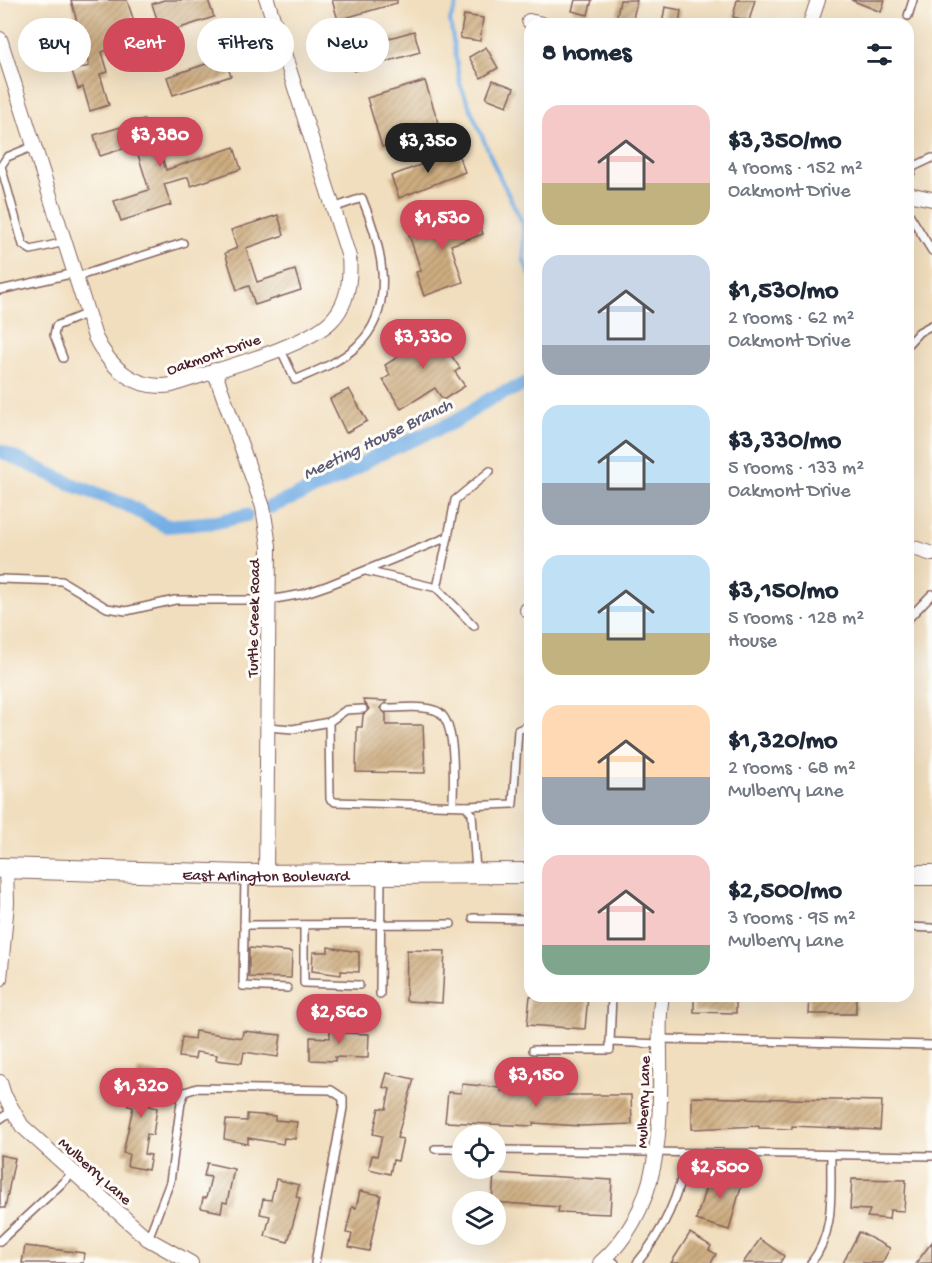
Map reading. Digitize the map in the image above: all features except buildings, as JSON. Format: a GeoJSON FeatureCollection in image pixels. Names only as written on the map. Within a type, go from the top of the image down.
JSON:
{"type":"FeatureCollection","features":[{"type":"Feature","properties":{"kind":"main road","name":"East Arlington Boulevard"},"geometry":{"type":"LineString","coordinates":[[3,868],[245,875],[524,873]]}},
{"type":"Feature","properties":{"kind":"main road"},"geometry":{"type":"LineString","coordinates":[[914,875],[932,875]]}},
{"type":"Feature","properties":{"kind":"street","name":"Oakmont Drive"},"geometry":{"type":"LineString","coordinates":[[0,39],[75,275],[105,358],[136,382],[158,388],[172,386],[304,340],[331,321],[344,302],[350,278],[349,257],[267,0]]}},
{"type":"Feature","properties":{"kind":"street"},"geometry":{"type":"LineString","coordinates":[[812,18],[818,0]]}},
{"type":"Feature","properties":{"kind":"street"},"geometry":{"type":"LineString","coordinates":[[914,196],[932,199]]}},
{"type":"Feature","properties":{"kind":"street","name":"Turtle Creek Road"},"geometry":{"type":"LineString","coordinates":[[214,370],[264,507],[269,546],[266,875]]}},
{"type":"Feature","properties":{"kind":"street"},"geometry":{"type":"LineString","coordinates":[[914,548],[932,555]]}},
{"type":"Feature","properties":{"kind":"street"},"geometry":{"type":"LineString","coordinates":[[0,979],[8,903],[3,868]]}},
{"type":"Feature","properties":{"kind":"street","name":"Mulberry Lane"},"geometry":{"type":"LineString","coordinates":[[608,1261],[641,1208],[658,1152],[661,1118],[661,1002]]}},
{"type":"Feature","properties":{"kind":"street","name":"Mulberry Lane"},"geometry":{"type":"LineString","coordinates":[[0,1082],[12,1111],[22,1125],[148,1239],[188,1263]]}},
{"type":"Feature","properties":{"kind":"lane"},"geometry":{"type":"LineString","coordinates":[[908,16],[913,0]]}},
{"type":"Feature","properties":{"kind":"lane"},"geometry":{"type":"LineString","coordinates":[[34,146],[7,157],[1,166],[22,245],[31,250],[65,242]]}},
{"type":"Feature","properties":{"kind":"lane"},"geometry":{"type":"LineString","coordinates":[[914,167],[932,158]]}},
{"type":"Feature","properties":{"kind":"lane"},"geometry":{"type":"LineString","coordinates":[[280,348],[295,380],[329,366],[356,347],[376,321],[384,281],[373,224],[362,198],[333,208]]}},
{"type":"Feature","properties":{"kind":"lane"},"geometry":{"type":"LineString","coordinates":[[914,222],[932,251]]}},
{"type":"Feature","properties":{"kind":"lane"},"geometry":{"type":"LineString","coordinates":[[0,290],[75,275],[183,243]]}},
{"type":"Feature","properties":{"kind":"lane"},"geometry":{"type":"LineString","coordinates":[[63,358],[54,335],[56,326],[88,313]]}},
{"type":"Feature","properties":{"kind":"lane"},"geometry":{"type":"LineString","coordinates":[[914,337],[932,325]]}},
{"type":"Feature","properties":{"kind":"lane"},"geometry":{"type":"LineString","coordinates":[[437,588],[454,500],[490,471]]}},
{"type":"Feature","properties":{"kind":"lane"},"geometry":{"type":"LineString","coordinates":[[0,579],[62,581],[107,608],[126,611],[175,600],[268,600],[303,594],[448,537]]}},
{"type":"Feature","properties":{"kind":"lane"},"geometry":{"type":"LineString","coordinates":[[366,571],[437,588],[474,626]]}},
{"type":"Feature","properties":{"kind":"lane"},"geometry":{"type":"LineString","coordinates":[[914,613],[932,594]]}},
{"type":"Feature","properties":{"kind":"lane"},"geometry":{"type":"LineString","coordinates":[[386,708],[426,709],[438,712],[446,720],[451,731],[453,804]]}},
{"type":"Feature","properties":{"kind":"lane"},"geometry":{"type":"LineString","coordinates":[[267,727],[292,729],[329,722],[346,710],[363,709]]}},
{"type":"Feature","properties":{"kind":"lane"},"geometry":{"type":"LineString","coordinates":[[329,722],[330,799],[354,805],[513,804],[518,730],[524,728]]}},
{"type":"Feature","properties":{"kind":"lane"},"geometry":{"type":"LineString","coordinates":[[466,806],[472,814],[477,874]]}},
{"type":"Feature","properties":{"kind":"lane"},"geometry":{"type":"LineString","coordinates":[[380,994],[381,874]]}},
{"type":"Feature","properties":{"kind":"lane"},"geometry":{"type":"LineString","coordinates":[[245,875],[243,986],[287,988]]}},
{"type":"Feature","properties":{"kind":"lane"},"geometry":{"type":"LineString","coordinates":[[473,918],[524,919]]}},
{"type":"Feature","properties":{"kind":"lane"},"geometry":{"type":"LineString","coordinates":[[304,924],[304,983],[359,985]]}},
{"type":"Feature","properties":{"kind":"lane"},"geometry":{"type":"LineString","coordinates":[[244,925],[451,924]]}},
{"type":"Feature","properties":{"kind":"lane"},"geometry":{"type":"LineString","coordinates":[[914,927],[932,928]]}},
{"type":"Feature","properties":{"kind":"lane"},"geometry":{"type":"LineString","coordinates":[[533,1050],[610,1050],[612,1002]]}},
{"type":"Feature","properties":{"kind":"lane"},"geometry":{"type":"LineString","coordinates":[[610,1042],[932,1045]]}},
{"type":"Feature","properties":{"kind":"lane"},"geometry":{"type":"LineString","coordinates":[[148,1239],[170,1182],[181,1102],[185,1092],[197,1088],[331,1090],[343,1098],[343,1108],[315,1263]]}},
{"type":"Feature","properties":{"kind":"lane"},"geometry":{"type":"LineString","coordinates":[[0,1119],[12,1111]]}},
{"type":"Feature","properties":{"kind":"lane"},"geometry":{"type":"LineString","coordinates":[[435,1149],[452,1149]]}},
{"type":"Feature","properties":{"kind":"lane"},"geometry":{"type":"LineString","coordinates":[[506,1149],[932,1156]]}},
{"type":"Feature","properties":{"kind":"lane"},"geometry":{"type":"LineString","coordinates":[[637,1263],[670,1211],[679,1192],[687,1153]]}},
{"type":"Feature","properties":{"kind":"lane"},"geometry":{"type":"LineString","coordinates":[[811,1263],[825,1240],[831,1221],[831,1155]]}},
{"type":"Feature","properties":{"kind":"lane"},"geometry":{"type":"LineString","coordinates":[[0,1241],[73,1173]]}},
{"type":"Feature","properties":{"kind":"waterway","name":"Meeting House Branch"},"geometry":{"type":"LineString","coordinates":[[459,0],[450,20],[460,84],[496,169],[523,224],[524,261]]}},
{"type":"Feature","properties":{"kind":"waterway","name":"Meeting House Branch"},"geometry":{"type":"LineString","coordinates":[[270,507],[338,479],[375,456],[456,421],[491,398],[524,384]]}},
{"type":"Feature","properties":{"kind":"waterway","name":"Meeting House Branch"},"geometry":{"type":"LineString","coordinates":[[0,451],[76,486],[127,505],[166,526],[217,522],[246,515]]}}]}
